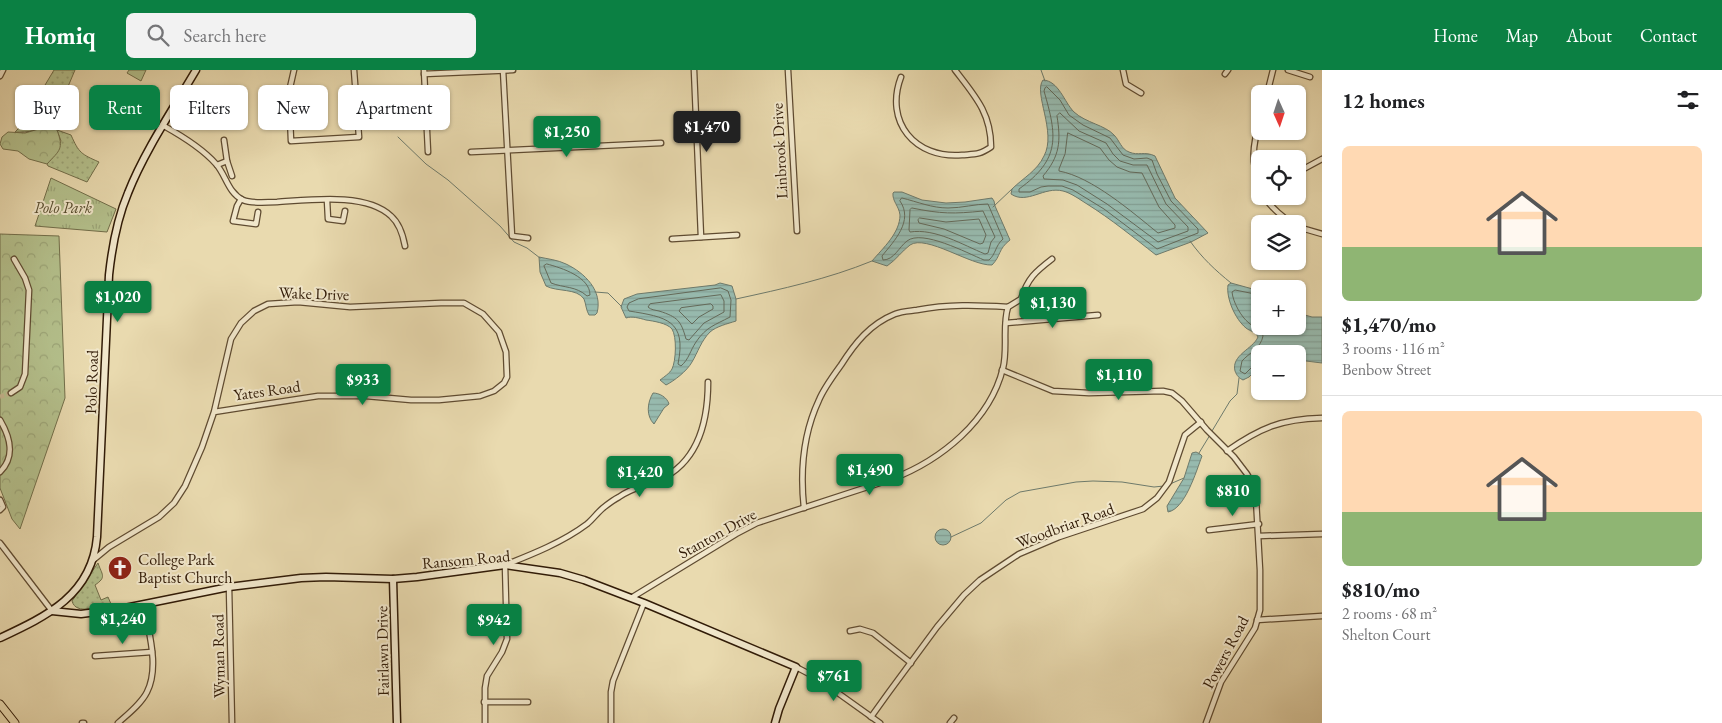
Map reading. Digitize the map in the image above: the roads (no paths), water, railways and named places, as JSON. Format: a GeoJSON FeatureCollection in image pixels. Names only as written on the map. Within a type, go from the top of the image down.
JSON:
{"type":"FeatureCollection","features":[{"type":"Feature","properties":{"kind":"main road"},"geometry":{"type":"LineString","coordinates":[[0,704],[15,723]]}},
{"type":"Feature","properties":{"kind":"street"},"geometry":{"type":"LineString","coordinates":[[0,76],[3,70]]}},
{"type":"Feature","properties":{"kind":"street","name":"Polo Road"},"geometry":{"type":"LineString","coordinates":[[0,638],[32,623],[69,598],[85,577],[92,561],[97,543],[108,292],[112,252],[117,227],[128,194],[140,167],[196,70]]}},
{"type":"Feature","properties":{"kind":"street"},"geometry":{"type":"LineString","coordinates":[[294,70],[289,92],[291,141],[359,137],[354,70]]}},
{"type":"Feature","properties":{"kind":"street"},"geometry":{"type":"LineString","coordinates":[[503,70],[512,236],[528,238]]}},
{"type":"Feature","properties":{"kind":"street"},"geometry":{"type":"LineString","coordinates":[[428,152],[424,72],[513,70]]}},
{"type":"Feature","properties":{"kind":"street"},"geometry":{"type":"LineString","coordinates":[[694,70],[701,237]]}},
{"type":"Feature","properties":{"kind":"street","name":"Linbrook Drive"},"geometry":{"type":"LineString","coordinates":[[788,70],[797,231]]}},
{"type":"Feature","properties":{"kind":"street"},"geometry":{"type":"LineString","coordinates":[[901,77],[895,100],[897,116],[905,132],[917,145],[933,154],[951,156],[981,154],[991,147],[991,132],[986,115],[977,98],[955,70]]}},
{"type":"Feature","properties":{"kind":"street"},"geometry":{"type":"LineString","coordinates":[[1123,70],[1126,84],[1141,93]]}},
{"type":"Feature","properties":{"kind":"street"},"geometry":{"type":"LineString","coordinates":[[1269,85],[1273,70]]}},
{"type":"Feature","properties":{"kind":"street"},"geometry":{"type":"LineString","coordinates":[[1288,70],[1310,77]]}},
{"type":"Feature","properties":{"kind":"street"},"geometry":{"type":"LineString","coordinates":[[164,126],[204,153],[217,165],[228,186],[241,199],[250,202],[356,200],[375,206],[391,215],[401,229],[405,246]]}},
{"type":"Feature","properties":{"kind":"street"},"geometry":{"type":"LineString","coordinates":[[224,140],[226,161],[232,176]]}},
{"type":"Feature","properties":{"kind":"street"},"geometry":{"type":"LineString","coordinates":[[471,152],[661,143]]}},
{"type":"Feature","properties":{"kind":"street"},"geometry":{"type":"LineString","coordinates":[[1306,168],[1322,159]]}},
{"type":"Feature","properties":{"kind":"street"},"geometry":{"type":"LineString","coordinates":[[217,165],[226,161]]}},
{"type":"Feature","properties":{"kind":"street"},"geometry":{"type":"LineString","coordinates":[[241,199],[233,221],[256,224],[258,212]]}},
{"type":"Feature","properties":{"kind":"street"},"geometry":{"type":"LineString","coordinates":[[327,200],[328,219],[343,221],[345,211]]}},
{"type":"Feature","properties":{"kind":"street"},"geometry":{"type":"LineString","coordinates":[[1270,205],[1279,215]]}},
{"type":"Feature","properties":{"kind":"street"},"geometry":{"type":"LineString","coordinates":[[1306,229],[1322,234]]}},
{"type":"Feature","properties":{"kind":"street"},"geometry":{"type":"LineString","coordinates":[[672,239],[737,235]]}},
{"type":"Feature","properties":{"kind":"street"},"geometry":{"type":"LineString","coordinates":[[11,393],[20,387],[25,374],[29,290],[25,278],[14,259]]}},
{"type":"Feature","properties":{"kind":"street"},"geometry":{"type":"LineString","coordinates":[[804,508],[802,465],[810,420],[819,398],[852,348],[865,332],[881,321],[905,312],[950,305],[1008,307],[1021,299],[1026,284],[1035,272],[1052,259]]}},
{"type":"Feature","properties":{"kind":"street","name":"Wake Drive"},"geometry":{"type":"LineString","coordinates":[[92,561],[110,547],[159,517],[174,503],[185,486],[214,412],[231,338],[241,323],[254,311],[268,304],[298,302],[350,307],[441,302],[464,303],[483,314],[499,332],[506,352],[507,378],[501,386]]}},
{"type":"Feature","properties":{"kind":"street","name":"Stanton Drive"},"geometry":{"type":"LineString","coordinates":[[631,598],[757,523],[912,471],[932,460],[949,446],[982,412],[995,392],[1005,355],[1006,314],[1008,307]]}},
{"type":"Feature","properties":{"kind":"street"},"geometry":{"type":"LineString","coordinates":[[1006,323],[1098,315]]}},
{"type":"Feature","properties":{"kind":"street","name":"Powers Road"},"geometry":{"type":"LineString","coordinates":[[1002,370],[1053,390],[1089,393],[1163,391],[1172,393],[1178,397],[1240,464],[1254,487],[1259,524],[1260,610],[1255,628],[1221,682],[1206,723]]}},
{"type":"Feature","properties":{"kind":"street"},"geometry":{"type":"LineString","coordinates":[[485,723],[484,702],[487,676],[502,652],[506,639],[505,565],[567,537],[588,523],[603,508],[621,495],[662,478],[679,468],[696,448],[700,438],[707,406],[708,382]]}},
{"type":"Feature","properties":{"kind":"street","name":"Yates Road"},"geometry":{"type":"LineString","coordinates":[[214,412],[318,396],[366,396],[411,400],[439,400],[480,396],[494,391],[501,386]]}},
{"type":"Feature","properties":{"kind":"street"},"geometry":{"type":"LineString","coordinates":[[1227,451],[1269,426],[1287,421],[1322,418]]}},
{"type":"Feature","properties":{"kind":"street"},"geometry":{"type":"LineString","coordinates":[[0,420],[6,430],[10,447],[8,464],[0,472]]}},
{"type":"Feature","properties":{"kind":"street","name":"Woodbriar Road"},"geometry":{"type":"LineString","coordinates":[[872,717],[937,627],[964,595],[980,580],[1019,554],[1059,537],[1143,509],[1157,498],[1169,482],[1185,435],[1201,422]]}},
{"type":"Feature","properties":{"kind":"street"},"geometry":{"type":"LineString","coordinates":[[0,500],[3,507],[0,510]]}},
{"type":"Feature","properties":{"kind":"street"},"geometry":{"type":"LineString","coordinates":[[1209,530],[1259,524]]}},
{"type":"Feature","properties":{"kind":"street"},"geometry":{"type":"LineString","coordinates":[[1259,536],[1322,534]]}},
{"type":"Feature","properties":{"kind":"street"},"geometry":{"type":"LineString","coordinates":[[0,543],[52,611]]}},
{"type":"Feature","properties":{"kind":"street","name":"Ransom Road"},"geometry":{"type":"LineString","coordinates":[[52,611],[81,614],[229,588],[301,578],[392,579],[505,565],[560,573],[644,602],[796,667],[817,678],[880,723]]}},
{"type":"Feature","properties":{"kind":"street","name":"Fairlawn Drive"},"geometry":{"type":"LineString","coordinates":[[392,579],[397,723]]}},
{"type":"Feature","properties":{"kind":"street","name":"Wyman Road"},"geometry":{"type":"LineString","coordinates":[[229,588],[232,723]]}},
{"type":"Feature","properties":{"kind":"street"},"geometry":{"type":"LineString","coordinates":[[611,723],[613,680],[644,602]]}},
{"type":"Feature","properties":{"kind":"street"},"geometry":{"type":"LineString","coordinates":[[118,723],[147,692],[151,679],[152,652],[144,604]]}},
{"type":"Feature","properties":{"kind":"street"},"geometry":{"type":"LineString","coordinates":[[1257,620],[1322,616]]}},
{"type":"Feature","properties":{"kind":"street"},"geometry":{"type":"LineString","coordinates":[[850,631],[860,629],[873,633],[911,663]]}},
{"type":"Feature","properties":{"kind":"street"},"geometry":{"type":"LineString","coordinates":[[95,656],[152,652]]}},
{"type":"Feature","properties":{"kind":"street"},"geometry":{"type":"LineString","coordinates":[[775,723],[796,667]]}},
{"type":"Feature","properties":{"kind":"street"},"geometry":{"type":"LineString","coordinates":[[484,702],[528,702]]}},
{"type":"Feature","properties":{"kind":"street"},"geometry":{"type":"LineString","coordinates":[[950,723],[954,718]]}},
{"type":"Feature","properties":{"kind":"water"},"geometry":{"type":"Polygon","coordinates":[[[1043,80],[1049,81],[1057,88],[1074,112],[1110,132],[1126,151],[1155,156],[1175,198],[1208,233],[1191,242],[1156,255],[1122,228],[1069,193],[1056,190],[1029,197],[1017,197],[1011,194],[1012,189],[1038,166],[1047,146],[1047,125],[1041,94],[1043,80]]]}},
{"type":"Feature","properties":{"kind":"water"},"geometry":{"type":"Polygon","coordinates":[[[894,192],[902,192],[922,200],[946,203],[992,198],[1010,240],[1003,246],[992,265],[973,261],[927,244],[917,243],[910,245],[887,266],[872,261],[890,240],[899,222],[900,215],[894,199],[894,192]]]}},
{"type":"Feature","properties":{"kind":"water"},"geometry":{"type":"Polygon","coordinates":[[[539,257],[563,263],[580,272],[586,278],[595,290],[597,297],[598,305],[595,315],[589,315],[584,299],[577,293],[546,286],[540,272],[539,257]]]}},
{"type":"Feature","properties":{"kind":"water"},"geometry":{"type":"Polygon","coordinates":[[[720,283],[732,286],[736,299],[736,321],[710,332],[687,369],[666,385],[660,380],[672,369],[675,355],[674,333],[667,325],[631,317],[626,318],[621,307],[624,299],[637,294],[720,283]]]}},
{"type":"Feature","properties":{"kind":"water"},"geometry":{"type":"Polygon","coordinates":[[[1231,283],[1251,289],[1251,331],[1242,324],[1235,314],[1228,296],[1228,285],[1231,283]]]}},
{"type":"Feature","properties":{"kind":"water"},"geometry":{"type":"Polygon","coordinates":[[[1306,315],[1322,317],[1322,363],[1306,361],[1306,345],[1251,345],[1251,375],[1243,380],[1237,376],[1235,371],[1236,361],[1258,337],[1257,335],[1306,335],[1306,315]]]}},
{"type":"Feature","properties":{"kind":"water"},"geometry":{"type":"Polygon","coordinates":[[[653,393],[662,396],[669,404],[664,408],[654,424],[651,421],[648,409],[653,393]]]}},
{"type":"Feature","properties":{"kind":"water"},"geometry":{"type":"Polygon","coordinates":[[[1196,452],[1202,456],[1189,489],[1180,504],[1168,512],[1167,506],[1184,478],[1192,453],[1196,452]]]}},
{"type":"Feature","properties":{"kind":"water"},"geometry":{"type":"Polygon","coordinates":[[[943,529],[949,531],[951,537],[949,543],[943,545],[937,543],[935,537],[937,531],[943,529]]]}},
{"type":"Feature","properties":{"kind":"waterway"},"geometry":{"type":"LineString","coordinates":[[1041,70],[1045,81]]}},
{"type":"Feature","properties":{"kind":"waterway"},"geometry":{"type":"LineString","coordinates":[[398,137],[426,164],[448,180],[500,226],[514,242],[527,248],[540,258]]}},
{"type":"Feature","properties":{"kind":"waterway"},"geometry":{"type":"LineString","coordinates":[[993,207],[1012,189]]}},
{"type":"Feature","properties":{"kind":"waterway"},"geometry":{"type":"LineString","coordinates":[[1190,241],[1209,264],[1231,283]]}},
{"type":"Feature","properties":{"kind":"waterway"},"geometry":{"type":"LineString","coordinates":[[736,299],[822,278],[872,261]]}},
{"type":"Feature","properties":{"kind":"waterway"},"geometry":{"type":"LineString","coordinates":[[595,292],[608,293],[622,307]]}},
{"type":"Feature","properties":{"kind":"waterway"},"geometry":{"type":"LineString","coordinates":[[1212,431],[1230,401],[1237,394],[1239,378]]}},
{"type":"Feature","properties":{"kind":"waterway"},"geometry":{"type":"LineString","coordinates":[[1199,453],[1210,435]]}},
{"type":"Feature","properties":{"kind":"waterway"},"geometry":{"type":"LineString","coordinates":[[1170,484],[1184,478]]}},
{"type":"Feature","properties":{"kind":"waterway"},"geometry":{"type":"LineString","coordinates":[[951,537],[981,523],[1006,500],[1020,492],[1076,482],[1093,481],[1122,482],[1154,487],[1164,486]]}},
{"type":"Feature","properties":{"kind":"tunnel"},"geometry":{"type":"LineString","coordinates":[[0,397],[11,393]]}},
{"type":"Feature","properties":{"kind":"place","name":"College Park Baptist Church"},"geometry":{"type":"Point","coordinates":[120,568]}},
{"type":"Feature","properties":{"kind":"park label","name":"Polo Park"},"geometry":{"type":"Point","coordinates":[63,207]}}]}
